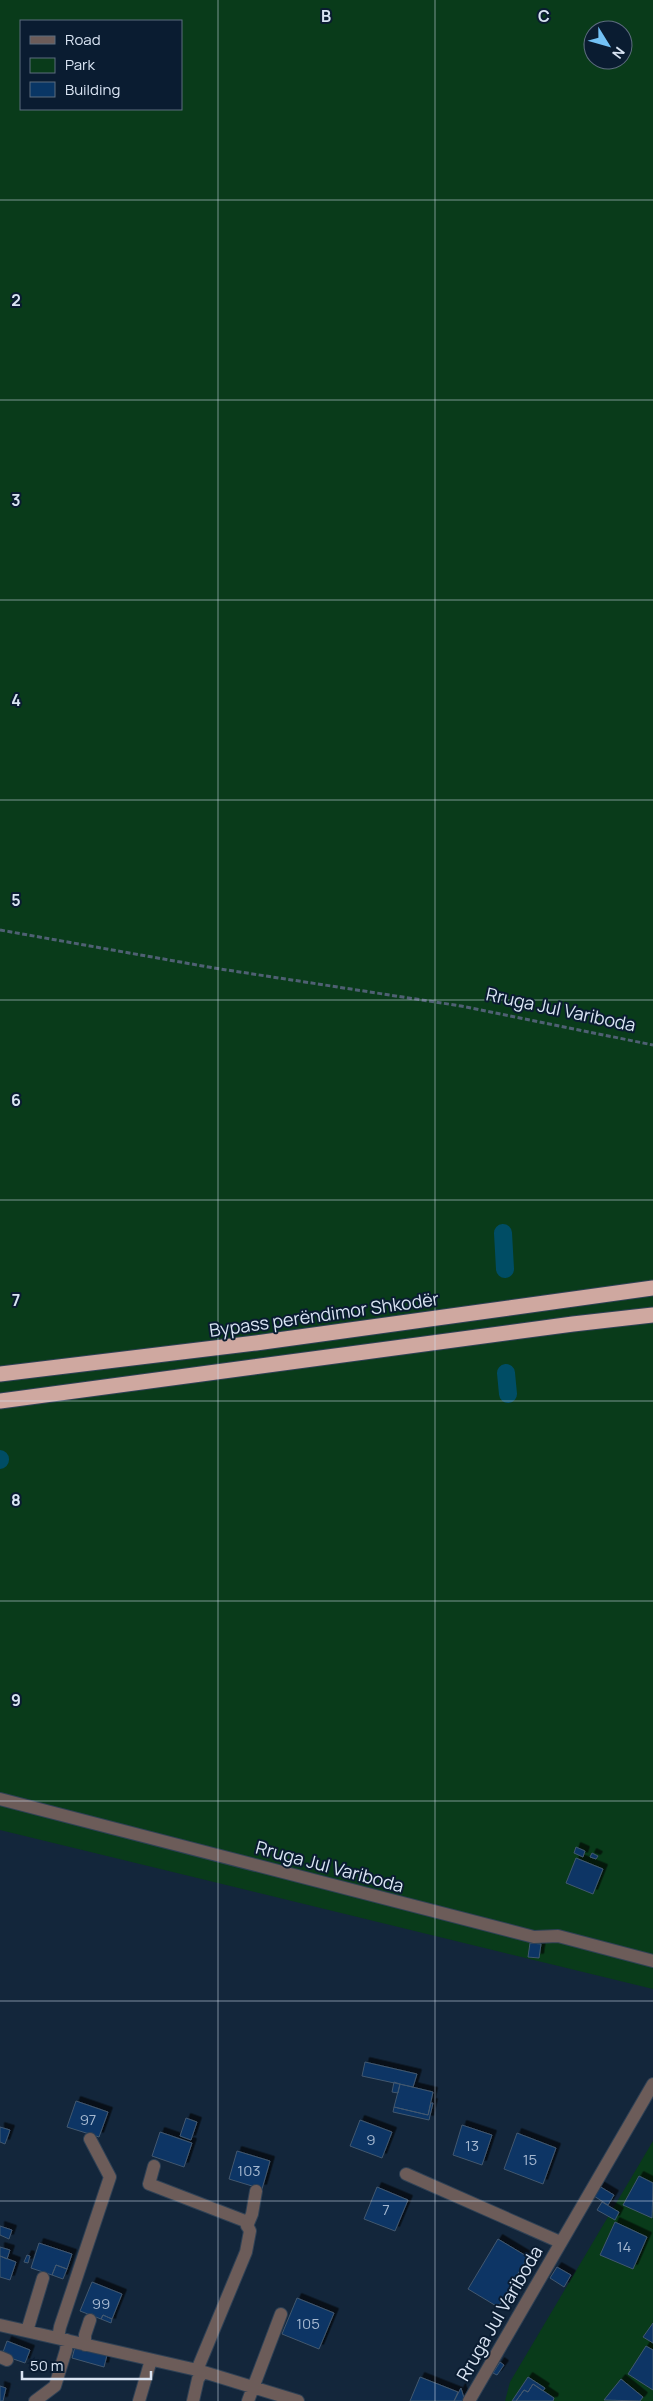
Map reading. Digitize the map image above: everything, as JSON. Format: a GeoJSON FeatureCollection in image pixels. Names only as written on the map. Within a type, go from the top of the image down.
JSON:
{"type":"FeatureCollection","features":[{"type":"Feature","properties":{"kind":"highway","name":"Bypass perëndimor Shkodër"},"geometry":{"type":"LineString","coordinates":[[0,1374],[256,1343],[653,1288]]}},
{"type":"Feature","properties":{"kind":"highway"},"geometry":{"type":"LineString","coordinates":[[0,1401],[573,1324],[653,1315]]}},
{"type":"Feature","properties":{"kind":"street","name":"Rruga Jul Variboda"},"geometry":{"type":"LineString","coordinates":[[0,1798],[534,1937],[558,1936],[653,1961]]}},
{"type":"Feature","properties":{"kind":"street","name":"Rruga Jul Variboda"},"geometry":{"type":"LineString","coordinates":[[469,2401],[653,2084]]}},
{"type":"Feature","properties":{"kind":"street"},"geometry":{"type":"LineString","coordinates":[[36,2401],[55,2386],[66,2350],[63,2339],[63,2318],[110,2177],[90,2139]]}},
{"type":"Feature","properties":{"kind":"street"},"geometry":{"type":"LineString","coordinates":[[154,2166],[149,2184],[245,2221],[250,2231],[246,2252],[200,2371],[193,2401]]}},
{"type":"Feature","properties":{"kind":"street","name":"Rruga Jul Variboda"},"geometry":{"type":"LineString","coordinates":[[406,2174],[560,2242]]}},
{"type":"Feature","properties":{"kind":"street"},"geometry":{"type":"LineString","coordinates":[[248,2226],[256,2191]]}},
{"type":"Feature","properties":{"kind":"street"},"geometry":{"type":"LineString","coordinates":[[27,2331],[43,2278]]}},
{"type":"Feature","properties":{"kind":"street"},"geometry":{"type":"LineString","coordinates":[[248,2401],[281,2314]]}},
{"type":"Feature","properties":{"kind":"street"},"geometry":{"type":"LineString","coordinates":[[85,2344],[90,2320]]}},
{"type":"Feature","properties":{"kind":"street"},"geometry":{"type":"LineString","coordinates":[[0,2325],[200,2371],[297,2401]]}},
{"type":"Feature","properties":{"kind":"street"},"geometry":{"type":"LineString","coordinates":[[139,2401],[151,2360]]}},
{"type":"Feature","properties":{"kind":"path","name":"Rruga Jul Variboda"},"geometry":{"type":"LineString","coordinates":[[0,930],[214,968],[461,1006],[653,1045]]}},
{"type":"Feature","properties":{"kind":"green space"},"geometry":{"type":"Polygon","coordinates":[[[0,0],[653,0],[653,1989],[0,1830],[0,0]]]}},
{"type":"Feature","properties":{"kind":"green space"},"geometry":{"type":"Polygon","coordinates":[[[653,2141],[653,2401],[505,2401],[510,2382],[653,2141]]]}},
{"type":"Feature","properties":{"kind":"building"},"geometry":{"type":"Polygon","coordinates":[[[576,1847],[585,1851],[583,1857],[574,1853],[576,1847]]]}},
{"type":"Feature","properties":{"kind":"building"},"geometry":{"type":"Polygon","coordinates":[[[592,1853],[598,1856],[596,1859],[590,1857],[592,1853]]]}},
{"type":"Feature","properties":{"kind":"building"},"geometry":{"type":"Polygon","coordinates":[[[576,1858],[603,1869],[593,1894],[566,1883],[576,1858]]]}},
{"type":"Feature","properties":{"kind":"building"},"geometry":{"type":"Polygon","coordinates":[[[530,1943],[541,1944],[539,1958],[528,1957],[530,1943]]]}},
{"type":"Feature","properties":{"kind":"building"},"geometry":{"type":"Polygon","coordinates":[[[365,2062],[417,2074],[413,2087],[362,2076],[365,2062]]]}},
{"type":"Feature","properties":{"kind":"building"},"geometry":{"type":"Polygon","coordinates":[[[394,2082],[400,2084],[398,2093],[392,2092],[394,2082]]]}},
{"type":"Feature","properties":{"kind":"building"},"geometry":{"type":"Polygon","coordinates":[[[400,2084],[433,2092],[428,2115],[394,2107],[400,2084]]]}},
{"type":"Feature","properties":{"kind":"building"},"geometry":{"type":"Polygon","coordinates":[[[76,2101],[108,2112],[99,2137],[67,2127],[76,2101]]]}},
{"type":"Feature","properties":{"kind":"building"},"geometry":{"type":"Polygon","coordinates":[[[431,2103],[433,2103],[429,2120],[393,2112],[394,2107],[428,2115],[431,2103]]]}},
{"type":"Feature","properties":{"kind":"building"},"geometry":{"type":"Polygon","coordinates":[[[186,2118],[197,2122],[191,2140],[180,2136],[186,2118]]]}},
{"type":"Feature","properties":{"kind":"building"},"geometry":{"type":"Polygon","coordinates":[[[360,2120],[392,2132],[382,2158],[350,2146],[360,2120]]]}},
{"type":"Feature","properties":{"kind":"building"},"geometry":{"type":"Polygon","coordinates":[[[462,2125],[492,2135],[482,2165],[453,2155],[462,2125]]]}},
{"type":"Feature","properties":{"kind":"building"},"geometry":{"type":"Polygon","coordinates":[[[0,2127],[10,2130],[5,2144],[0,2142],[0,2127]]]}},
{"type":"Feature","properties":{"kind":"building"},"geometry":{"type":"Polygon","coordinates":[[[160,2132],[192,2143],[184,2167],[152,2156],[160,2132]]]}},
{"type":"Feature","properties":{"kind":"building"},"geometry":{"type":"Polygon","coordinates":[[[517,2133],[556,2148],[543,2184],[504,2169],[517,2133]]]}},
{"type":"Feature","properties":{"kind":"building"},"geometry":{"type":"Polygon","coordinates":[[[237,2151],[270,2161],[262,2189],[229,2179],[237,2151]]]}},
{"type":"Feature","properties":{"kind":"building"},"geometry":{"type":"Polygon","coordinates":[[[639,2176],[653,2183],[652,2218],[623,2205],[639,2176]]]}},
{"type":"Feature","properties":{"kind":"building"},"geometry":{"type":"Polygon","coordinates":[[[599,2186],[614,2195],[608,2205],[594,2196],[599,2186]]]}},
{"type":"Feature","properties":{"kind":"building"},"geometry":{"type":"Polygon","coordinates":[[[377,2187],[408,2200],[395,2231],[364,2219],[377,2187]]]}},
{"type":"Feature","properties":{"kind":"building"},"geometry":{"type":"Polygon","coordinates":[[[602,2202],[619,2212],[615,2220],[597,2210],[602,2202]]]}},
{"type":"Feature","properties":{"kind":"building"},"geometry":{"type":"Polygon","coordinates":[[[615,2222],[647,2237],[633,2269],[600,2255],[615,2222]]]}},
{"type":"Feature","properties":{"kind":"building"},"geometry":{"type":"Polygon","coordinates":[[[0,2226],[12,2230],[9,2239],[0,2235],[0,2226]]]}},
{"type":"Feature","properties":{"kind":"building"},"geometry":{"type":"Polygon","coordinates":[[[498,2239],[528,2257],[498,2307],[468,2289],[498,2239]]]}},
{"type":"Feature","properties":{"kind":"building"},"geometry":{"type":"Polygon","coordinates":[[[39,2243],[72,2254],[67,2269],[56,2265],[52,2275],[31,2268],[39,2243]]]}},
{"type":"Feature","properties":{"kind":"building"},"geometry":{"type":"Polygon","coordinates":[[[0,2247],[10,2250],[7,2259],[0,2256],[0,2247]]]}},
{"type":"Feature","properties":{"kind":"building"},"geometry":{"type":"Polygon","coordinates":[[[27,2255],[30,2256],[28,2263],[24,2262],[27,2255]]]}},
{"type":"Feature","properties":{"kind":"building"},"geometry":{"type":"Polygon","coordinates":[[[0,2256],[16,2262],[10,2280],[0,2277],[0,2256]]]}},
{"type":"Feature","properties":{"kind":"building"},"geometry":{"type":"Polygon","coordinates":[[[56,2265],[67,2269],[63,2279],[52,2275],[56,2265]]]}},
{"type":"Feature","properties":{"kind":"building"},"geometry":{"type":"Polygon","coordinates":[[[557,2267],[571,2275],[564,2287],[550,2278],[557,2267]]]}},
{"type":"Feature","properties":{"kind":"building"},"geometry":{"type":"Polygon","coordinates":[[[92,2282],[122,2294],[112,2319],[103,2315],[101,2319],[80,2311],[92,2282]]]}},
{"type":"Feature","properties":{"kind":"building"},"geometry":{"type":"Polygon","coordinates":[[[297,2298],[334,2313],[319,2349],[282,2334],[297,2298]]]}},
{"type":"Feature","properties":{"kind":"building"},"geometry":{"type":"Polygon","coordinates":[[[103,2315],[112,2319],[111,2323],[101,2319],[103,2315]]]}},
{"type":"Feature","properties":{"kind":"building"},"geometry":{"type":"Polygon","coordinates":[[[653,2323],[653,2343],[643,2337],[653,2323]]]}},
{"type":"Feature","properties":{"kind":"building"},"geometry":{"type":"Polygon","coordinates":[[[7,2341],[30,2350],[25,2363],[2,2355],[7,2341]]]}},
{"type":"Feature","properties":{"kind":"building"},"geometry":{"type":"Polygon","coordinates":[[[646,2346],[653,2350],[653,2390],[628,2374],[646,2346]]]}},
{"type":"Feature","properties":{"kind":"building"},"geometry":{"type":"Polygon","coordinates":[[[75,2347],[107,2355],[104,2367],[72,2358],[75,2347]]]}},
{"type":"Feature","properties":{"kind":"building"},"geometry":{"type":"Polygon","coordinates":[[[500,2362],[504,2365],[497,2375],[493,2373],[500,2362]]]}},
{"type":"Feature","properties":{"kind":"building"},"geometry":{"type":"Polygon","coordinates":[[[420,2377],[458,2392],[454,2401],[410,2401],[420,2377]]]}},
{"type":"Feature","properties":{"kind":"building"},"geometry":{"type":"Polygon","coordinates":[[[528,2377],[545,2388],[543,2391],[533,2384],[528,2392],[524,2390],[516,2401],[512,2401],[528,2377]]]}},
{"type":"Feature","properties":{"kind":"building"},"geometry":{"type":"Polygon","coordinates":[[[621,2379],[643,2397],[640,2401],[604,2400],[621,2379]]]}},
{"type":"Feature","properties":{"kind":"building"},"geometry":{"type":"Polygon","coordinates":[[[533,2384],[554,2398],[553,2401],[516,2401],[524,2390],[528,2392],[533,2384]]]}},
{"type":"Feature","properties":{"kind":"building"},"geometry":{"type":"Polygon","coordinates":[[[0,2386],[6,2388],[3,2401],[0,2401],[0,2386]]]}},
{"type":"Feature","properties":{"kind":"building"},"geometry":{"type":"Polygon","coordinates":[[[461,2388],[463,2401],[454,2401],[461,2388]]]}},
{"type":"Feature","properties":{"kind":"waterway"},"geometry":{"type":"LineString","coordinates":[[503,1233],[505,1269]]}},
{"type":"Feature","properties":{"kind":"waterway"},"geometry":{"type":"LineString","coordinates":[[506,1373],[508,1394]]}}]}
